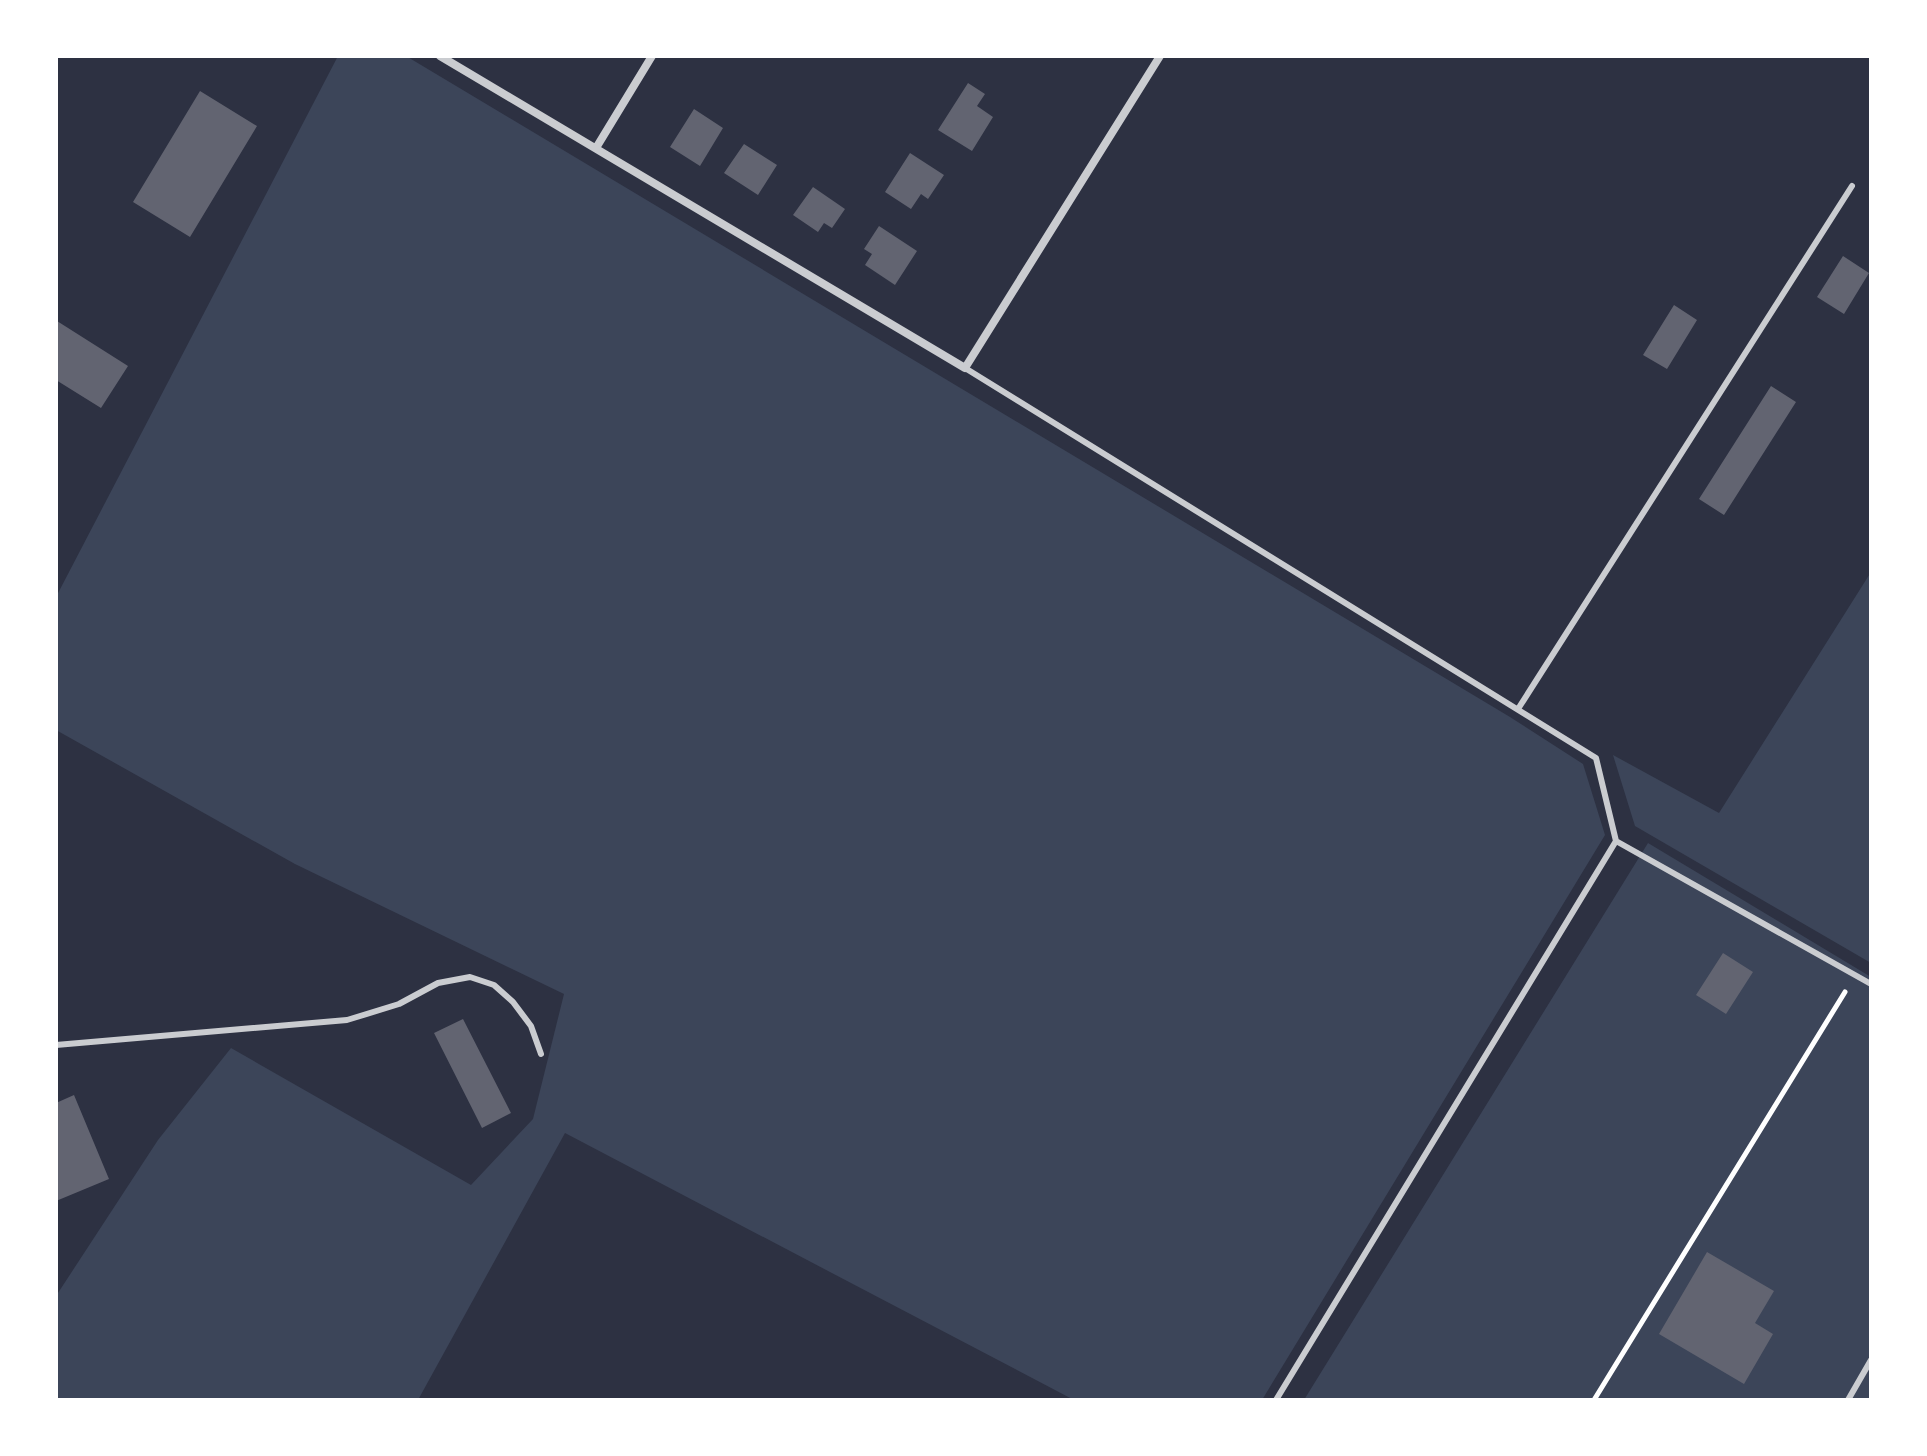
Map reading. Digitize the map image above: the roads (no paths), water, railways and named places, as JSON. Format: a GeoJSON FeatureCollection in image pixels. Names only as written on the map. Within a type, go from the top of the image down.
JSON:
{"type":"FeatureCollection","features":[{"type":"Feature","properties":{"kind":"street"},"geometry":{"type":"LineString","coordinates":[[440,56],[965,368],[1160,56]]}},
{"type":"Feature","properties":{"kind":"street"},"geometry":{"type":"LineString","coordinates":[[596,148],[652,56]]}},
{"type":"Feature","properties":{"kind":"lane"},"geometry":{"type":"LineString","coordinates":[[1518,709],[1852,186]]}},
{"type":"Feature","properties":{"kind":"lane"},"geometry":{"type":"LineString","coordinates":[[965,368],[1596,758],[1616,841],[1276,1400]]}},
{"type":"Feature","properties":{"kind":"lane"},"geometry":{"type":"LineString","coordinates":[[1616,841],[1871,984]]}},
{"type":"Feature","properties":{"kind":"lane"},"geometry":{"type":"LineString","coordinates":[[56,1045],[347,1020],[399,1004],[438,983],[470,977],[494,985],[513,1002],[531,1026],[541,1054]]}},
{"type":"Feature","properties":{"kind":"lane"},"geometry":{"type":"LineString","coordinates":[[1848,1400],[1871,1360]]}}]}
